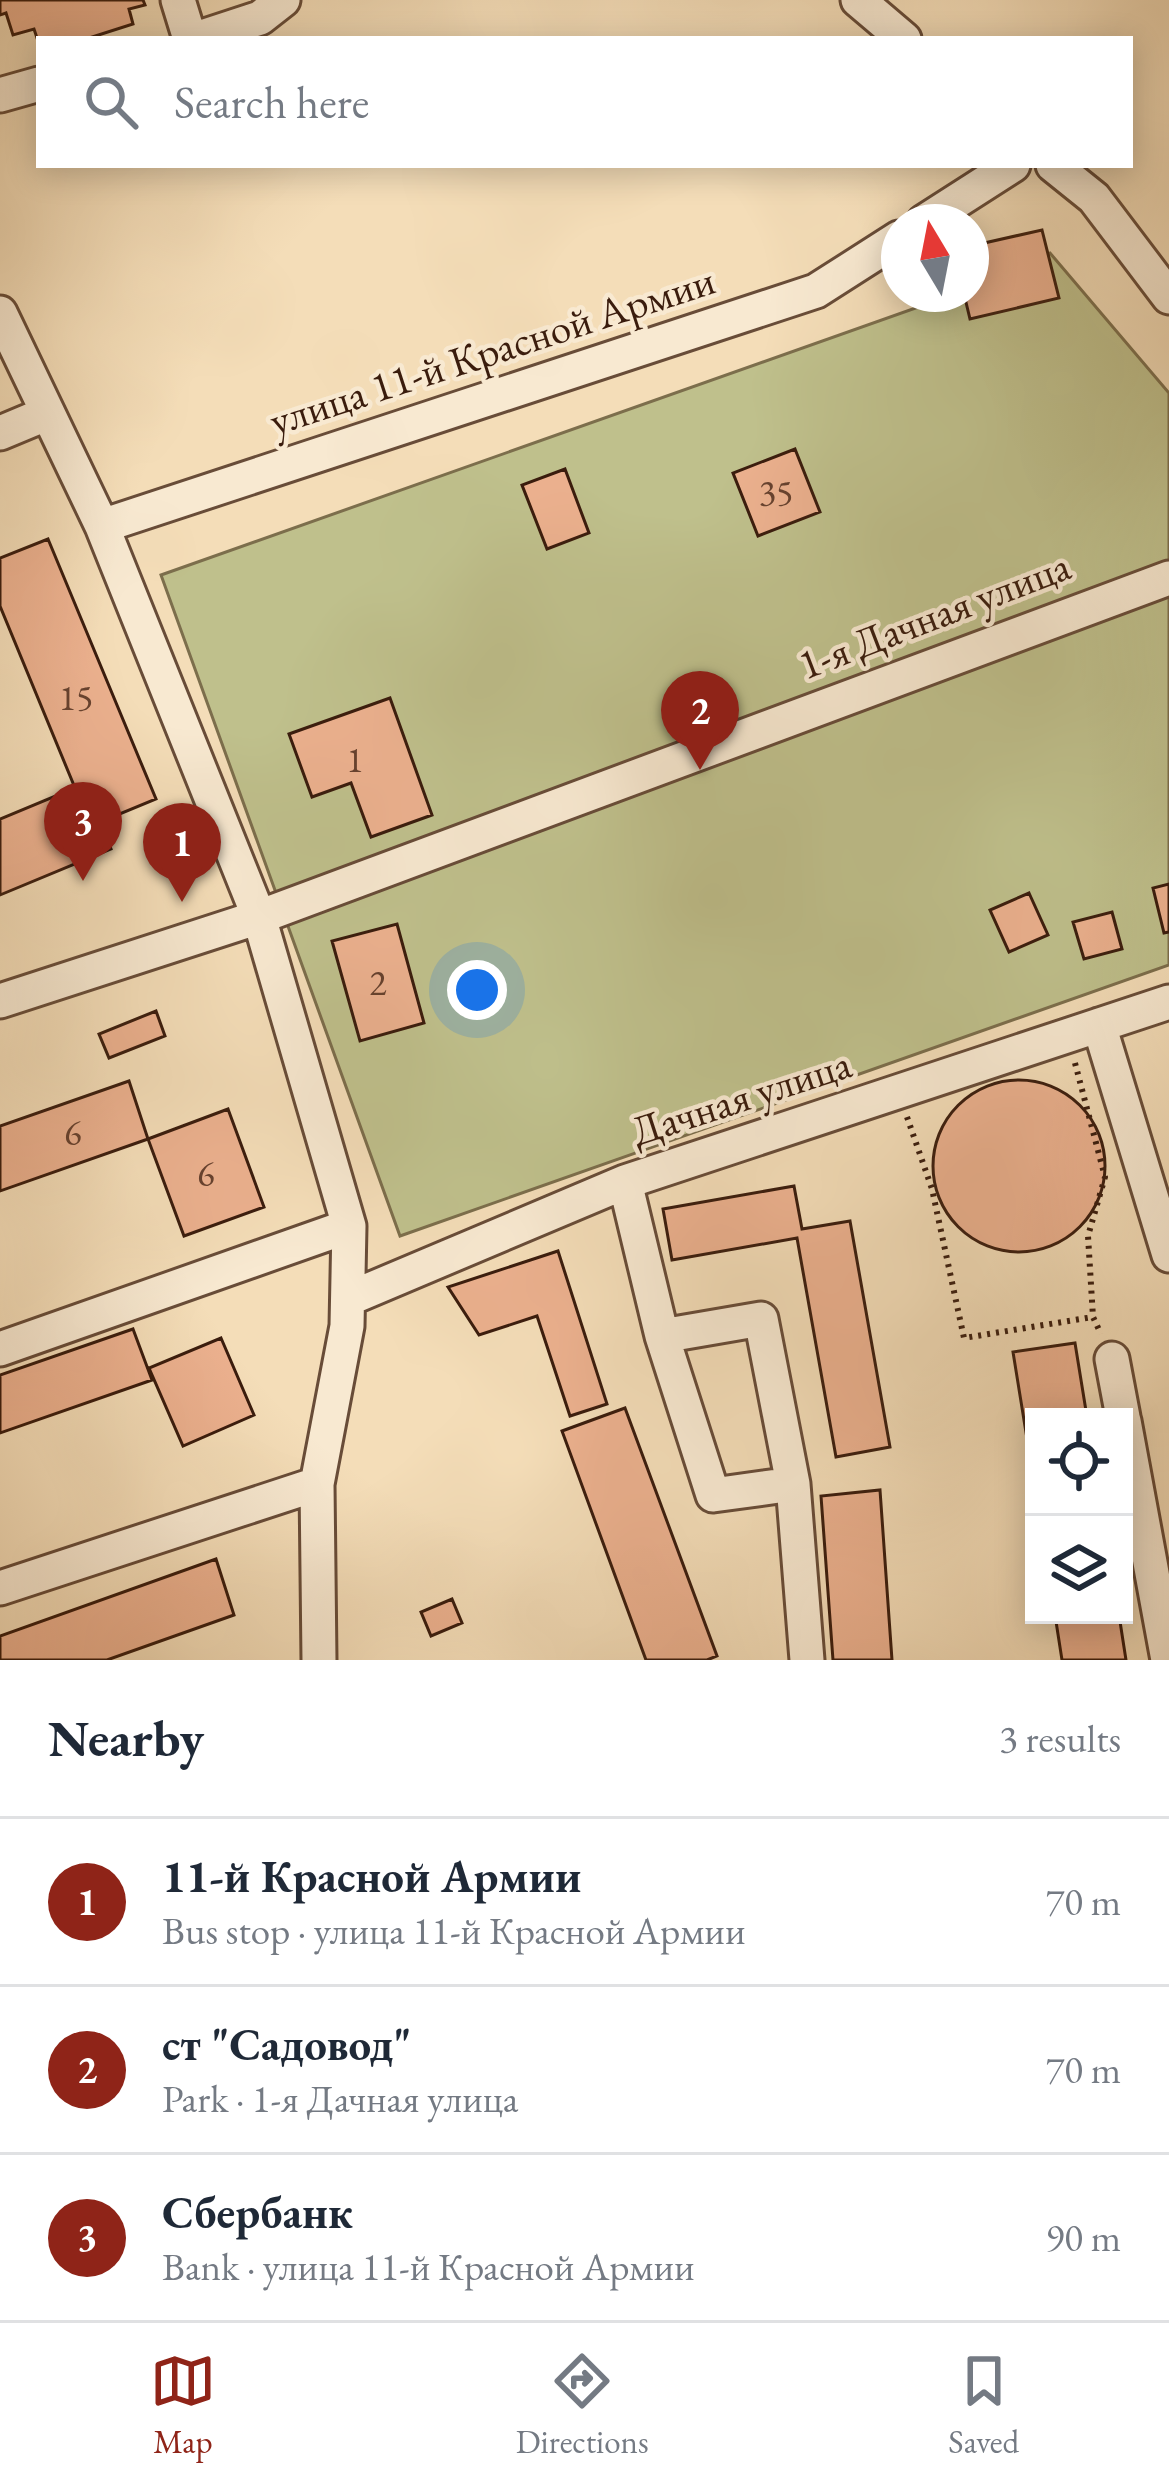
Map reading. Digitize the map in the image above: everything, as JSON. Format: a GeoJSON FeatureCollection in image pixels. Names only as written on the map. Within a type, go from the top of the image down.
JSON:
{"type":"FeatureCollection","features":[{"type":"Feature","properties":{"kind":"street"},"geometry":{"type":"LineString","coordinates":[[178,0],[192,36]]}},
{"type":"Feature","properties":{"kind":"street"},"geometry":{"type":"LineString","coordinates":[[203,36],[260,18],[283,0]]}},
{"type":"Feature","properties":{"kind":"street"},"geometry":{"type":"LineString","coordinates":[[858,0],[900,36]]}},
{"type":"Feature","properties":{"kind":"street"},"geometry":{"type":"LineString","coordinates":[[0,95],[36,85]]}},
{"type":"Feature","properties":{"kind":"street"},"geometry":{"type":"LineString","coordinates":[[952,204],[1008,168]]}},
{"type":"Feature","properties":{"kind":"street"},"geometry":{"type":"LineString","coordinates":[[1057,168],[1094,198],[1169,297]]}},
{"type":"Feature","properties":{"kind":"street","name":"улица 11-й Красной Армии"},"geometry":{"type":"LineString","coordinates":[[102,526],[816,291],[881,249]]}},
{"type":"Feature","properties":{"kind":"street"},"geometry":{"type":"LineString","coordinates":[[0,313],[102,526],[259,917],[350,1226],[347,1326],[317,1484],[319,1660]]}},
{"type":"Feature","properties":{"kind":"street"},"geometry":{"type":"LineString","coordinates":[[0,433],[48,413]]}},
{"type":"Feature","properties":{"kind":"street","name":"1-я Дачная улица"},"geometry":{"type":"LineString","coordinates":[[259,917],[1169,578]]}},
{"type":"Feature","properties":{"kind":"street"},"geometry":{"type":"LineString","coordinates":[[0,1000],[259,917]]}},
{"type":"Feature","properties":{"kind":"street","name":"Дачная улица"},"geometry":{"type":"LineString","coordinates":[[348,1298],[625,1182],[1169,1002]]}},
{"type":"Feature","properties":{"kind":"street"},"geometry":{"type":"LineString","coordinates":[[1083,1030],[1169,1255]]}},
{"type":"Feature","properties":{"kind":"street"},"geometry":{"type":"LineString","coordinates":[[625,1182],[662,1336],[713,1495],[793,1484]]}},
{"type":"Feature","properties":{"kind":"street"},"geometry":{"type":"LineString","coordinates":[[0,1349],[350,1226]]}},
{"type":"Feature","properties":{"kind":"street"},"geometry":{"type":"LineString","coordinates":[[662,1336],[761,1319],[793,1484],[807,1660]]}},
{"type":"Feature","properties":{"kind":"street"},"geometry":{"type":"LineString","coordinates":[[1112,1358],[1122,1408]]}},
{"type":"Feature","properties":{"kind":"street"},"geometry":{"type":"LineString","coordinates":[[1133,1467],[1167,1647]]}},
{"type":"Feature","properties":{"kind":"street"},"geometry":{"type":"LineString","coordinates":[[0,1588],[317,1484]]}},
{"type":"Feature","properties":{"kind":"path"},"geometry":{"type":"LineString","coordinates":[[1083,1030],[1105,1177],[1088,1236],[1093,1317],[1112,1358]]}},
{"type":"Feature","properties":{"kind":"path"},"geometry":{"type":"LineString","coordinates":[[898,1093],[932,1189],[964,1338],[1093,1317]]}},
{"type":"Feature","properties":{"kind":"green space"},"geometry":{"type":"Polygon","coordinates":[[[1050,253],[1169,393],[1169,965],[400,1236],[161,575],[904,312],[989,312],[989,279],[1050,253]]]}},
{"type":"Feature","properties":{"kind":"building"},"geometry":{"type":"Polygon","coordinates":[[[0,0],[143,0],[145,5],[129,9],[133,24],[95,36],[36,36],[34,29],[13,35],[6,13],[0,15],[0,0]]]}},
{"type":"Feature","properties":{"kind":"building"},"geometry":{"type":"Polygon","coordinates":[[[1042,230],[1059,298],[970,319],[968,312],[989,312],[989,242],[1042,230]]]}},
{"type":"Feature","properties":{"kind":"building"},"geometry":{"type":"Polygon","coordinates":[[[795,449],[820,512],[758,536],[733,473],[795,449]]]}},
{"type":"Feature","properties":{"kind":"building"},"geometry":{"type":"Polygon","coordinates":[[[565,469],[589,533],[547,549],[522,485],[565,469]]]}},
{"type":"Feature","properties":{"kind":"building"},"geometry":{"type":"Polygon","coordinates":[[[48,539],[156,799],[100,822],[111,849],[0,895],[0,819],[75,788],[0,606],[0,558],[48,539]]]}},
{"type":"Feature","properties":{"kind":"building"},"geometry":{"type":"Polygon","coordinates":[[[390,698],[432,815],[371,837],[351,783],[312,797],[289,734],[390,698]]]}},
{"type":"Feature","properties":{"kind":"building"},"geometry":{"type":"Polygon","coordinates":[[[1169,884],[1169,932],[1164,933],[1153,888],[1169,884]]]}},
{"type":"Feature","properties":{"kind":"building"},"geometry":{"type":"Polygon","coordinates":[[[1029,893],[1048,935],[1009,952],[990,910],[1029,893]]]}},
{"type":"Feature","properties":{"kind":"building"},"geometry":{"type":"Polygon","coordinates":[[[1112,912],[1122,949],[1084,959],[1073,922],[1112,912]]]}},
{"type":"Feature","properties":{"kind":"building"},"geometry":{"type":"Polygon","coordinates":[[[397,924],[424,1023],[360,1041],[332,941],[397,924]]]}},
{"type":"Feature","properties":{"kind":"building"},"geometry":{"type":"Polygon","coordinates":[[[156,1011],[165,1036],[109,1058],[99,1034],[156,1011]]]}},
{"type":"Feature","properties":{"kind":"building"},"geometry":{"type":"Polygon","coordinates":[[[1019,1080],[1052,1086],[1080,1105],[1099,1133],[1105,1166],[1099,1199],[1080,1227],[1052,1246],[1019,1252],[986,1246],[958,1227],[939,1199],[933,1166],[939,1133],[958,1105],[986,1086],[1019,1080]]]}},
{"type":"Feature","properties":{"kind":"building"},"geometry":{"type":"Polygon","coordinates":[[[129,1081],[148,1139],[0,1191],[0,1126],[129,1081]]]}},
{"type":"Feature","properties":{"kind":"building"},"geometry":{"type":"Polygon","coordinates":[[[228,1109],[264,1207],[184,1236],[148,1139],[228,1109]]]}},
{"type":"Feature","properties":{"kind":"building"},"geometry":{"type":"Polygon","coordinates":[[[794,1186],[802,1229],[850,1221],[890,1447],[836,1457],[797,1238],[672,1260],[663,1209],[794,1186]]]}},
{"type":"Feature","properties":{"kind":"building"},"geometry":{"type":"Polygon","coordinates":[[[558,1251],[607,1404],[570,1416],[537,1316],[479,1335],[448,1287],[558,1251]]]}},
{"type":"Feature","properties":{"kind":"building"},"geometry":{"type":"Polygon","coordinates":[[[133,1329],[152,1380],[0,1433],[0,1375],[133,1329]]]}},
{"type":"Feature","properties":{"kind":"building"},"geometry":{"type":"Polygon","coordinates":[[[221,1338],[254,1415],[183,1446],[149,1368],[221,1338]]]}},
{"type":"Feature","properties":{"kind":"building"},"geometry":{"type":"Polygon","coordinates":[[[1075,1343],[1086,1408],[1025,1408],[1025,1426],[1013,1352],[1075,1343]]]}},
{"type":"Feature","properties":{"kind":"building"},"geometry":{"type":"Polygon","coordinates":[[[625,1408],[717,1656],[707,1660],[646,1660],[562,1431],[625,1408]]]}},
{"type":"Feature","properties":{"kind":"building"},"geometry":{"type":"Polygon","coordinates":[[[880,1490],[892,1660],[833,1660],[821,1496],[880,1490]]]}},
{"type":"Feature","properties":{"kind":"building"},"geometry":{"type":"Polygon","coordinates":[[[216,1559],[234,1615],[107,1660],[0,1660],[0,1636],[216,1559]]]}},
{"type":"Feature","properties":{"kind":"building"},"geometry":{"type":"Polygon","coordinates":[[[452,1599],[462,1623],[431,1636],[421,1612],[452,1599]]]}},
{"type":"Feature","properties":{"kind":"building"},"geometry":{"type":"Polygon","coordinates":[[[1056,1624],[1120,1624],[1126,1660],[1062,1660],[1056,1624]]]}},
{"type":"Feature","properties":{"kind":"place","name":"ст \"Садовод\""},"geometry":{"type":"Point","coordinates":[700,770]}},
{"type":"Feature","properties":{"kind":"place","name":"Сбербанк"},"geometry":{"type":"Point","coordinates":[83,881]}},
{"type":"Feature","properties":{"kind":"place","name":"11-й Красной Армии"},"geometry":{"type":"Point","coordinates":[182,902]}}]}
